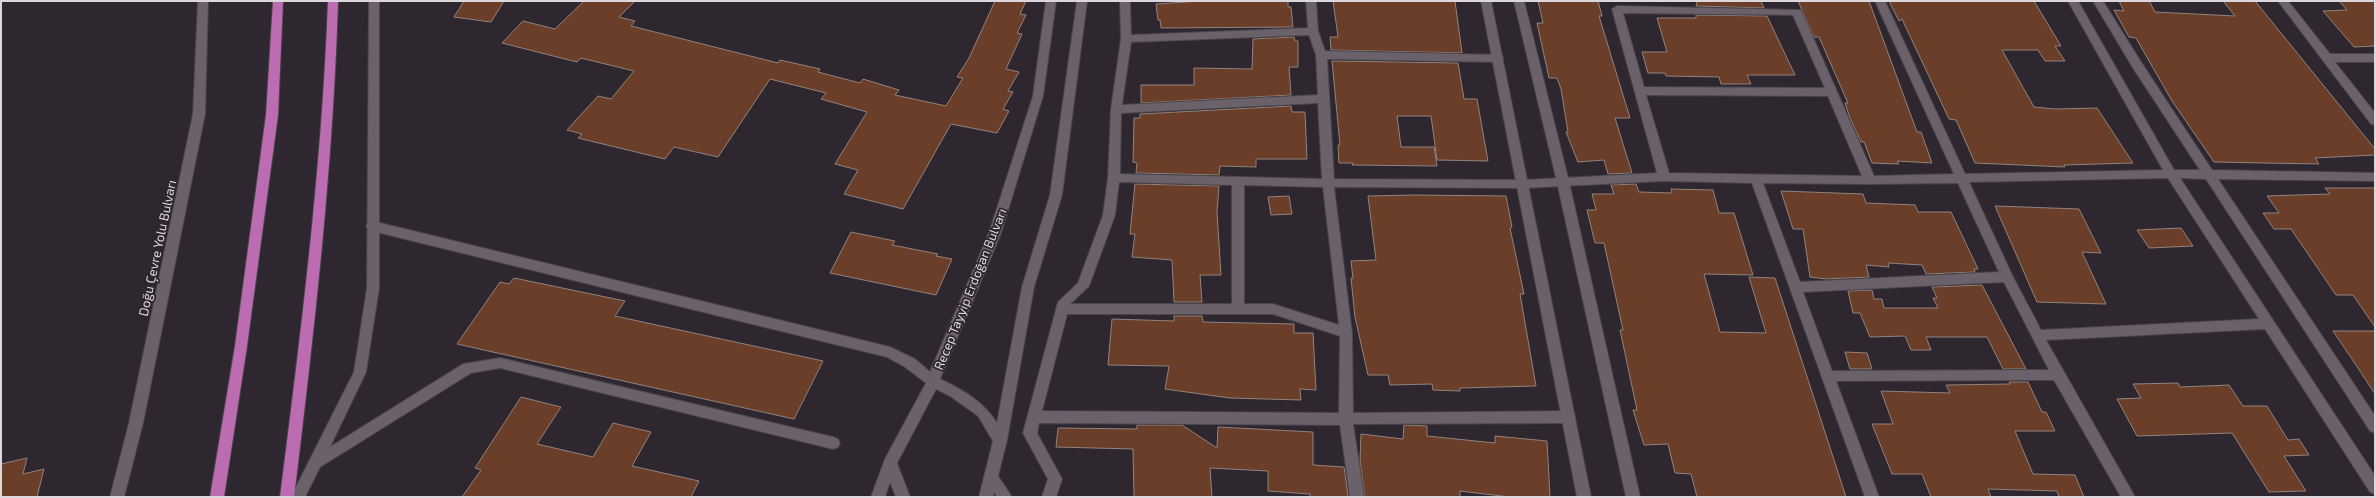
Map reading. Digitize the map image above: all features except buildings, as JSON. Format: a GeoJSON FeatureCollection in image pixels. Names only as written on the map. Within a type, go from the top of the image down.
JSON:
{"type":"FeatureCollection","features":[{"type":"Feature","properties":{"kind":"highway"},"geometry":{"type":"LineString","coordinates":[[216,497],[242,339],[271,122],[278,1]]}},
{"type":"Feature","properties":{"kind":"highway"},"geometry":{"type":"LineString","coordinates":[[287,497],[325,172],[331,82],[333,1]]}},
{"type":"Feature","properties":{"kind":"street","name":"Doğu Çevre Yolu Bulvarı"},"geometry":{"type":"LineString","coordinates":[[117,497],[136,423],[199,114],[203,1]]}},
{"type":"Feature","properties":{"kind":"street"},"geometry":{"type":"LineString","coordinates":[[298,497],[360,372],[374,288],[372,226],[374,1]]}},
{"type":"Feature","properties":{"kind":"street","name":"Recep Tayyip Erdoğan Bulvarı"},"geometry":{"type":"LineString","coordinates":[[878,497],[890,463],[933,381],[995,233],[1038,96],[1051,1]]}},
{"type":"Feature","properties":{"kind":"street"},"geometry":{"type":"LineString","coordinates":[[986,497],[992,478],[1000,440],[1028,287],[1056,195],[1082,1]]}},
{"type":"Feature","properties":{"kind":"street"},"geometry":{"type":"LineString","coordinates":[[1049,497],[1055,479],[1030,433],[1064,302],[1082,286],[1109,215],[1114,178],[1116,109],[1126,39],[1125,1]]}},
{"type":"Feature","properties":{"kind":"street"},"geometry":{"type":"LineString","coordinates":[[1311,1],[1313,31],[1321,55],[1328,183],[1346,333],[1346,419],[1357,497]]}},
{"type":"Feature","properties":{"kind":"street"},"geometry":{"type":"LineString","coordinates":[[1486,1],[1584,497]]}},
{"type":"Feature","properties":{"kind":"street"},"geometry":{"type":"LineString","coordinates":[[1519,1],[1563,182],[1633,497]]}},
{"type":"Feature","properties":{"kind":"street"},"geometry":{"type":"LineString","coordinates":[[1715,1],[1720,11]]}},
{"type":"Feature","properties":{"kind":"street"},"geometry":{"type":"LineString","coordinates":[[1880,1],[2007,277],[2058,375],[2128,497]]}},
{"type":"Feature","properties":{"kind":"street"},"geometry":{"type":"LineString","coordinates":[[2073,1],[2171,174],[2270,324],[2375,488]]}},
{"type":"Feature","properties":{"kind":"street"},"geometry":{"type":"LineString","coordinates":[[2098,1],[2137,64],[2375,427]]}},
{"type":"Feature","properties":{"kind":"street"},"geometry":{"type":"LineString","coordinates":[[2283,1],[2375,121]]}},
{"type":"Feature","properties":{"kind":"street"},"geometry":{"type":"LineString","coordinates":[[1664,177],[1618,9],[1797,12],[1870,180]]}},
{"type":"Feature","properties":{"kind":"street"},"geometry":{"type":"LineString","coordinates":[[1126,39],[1313,31]]}},
{"type":"Feature","properties":{"kind":"street"},"geometry":{"type":"LineString","coordinates":[[1321,55],[1498,58]]}},
{"type":"Feature","properties":{"kind":"street"},"geometry":{"type":"LineString","coordinates":[[2326,58],[2375,58]]}},
{"type":"Feature","properties":{"kind":"street"},"geometry":{"type":"LineString","coordinates":[[1640,91],[1831,92]]}},
{"type":"Feature","properties":{"kind":"street"},"geometry":{"type":"LineString","coordinates":[[1116,109],[1323,99]]}},
{"type":"Feature","properties":{"kind":"street"},"geometry":{"type":"LineString","coordinates":[[1114,178],[1328,183],[1523,184],[1664,177],[1870,180],[2171,174],[2375,177]]}},
{"type":"Feature","properties":{"kind":"street"},"geometry":{"type":"LineString","coordinates":[[1756,178],[1872,497]]}},
{"type":"Feature","properties":{"kind":"street"},"geometry":{"type":"LineString","coordinates":[[1238,180],[1238,309]]}},
{"type":"Feature","properties":{"kind":"street"},"geometry":{"type":"LineString","coordinates":[[372,226],[890,352],[910,363],[933,381],[956,392],[983,412],[1000,440]]}},
{"type":"Feature","properties":{"kind":"street"},"geometry":{"type":"LineString","coordinates":[[1795,287],[2007,277]]}},
{"type":"Feature","properties":{"kind":"street"},"geometry":{"type":"LineString","coordinates":[[1062,309],[1273,309],[1346,333]]}},
{"type":"Feature","properties":{"kind":"street"},"geometry":{"type":"LineString","coordinates":[[2037,336],[2270,324]]}},
{"type":"Feature","properties":{"kind":"street"},"geometry":{"type":"LineString","coordinates":[[315,463],[468,368],[500,363],[833,443]]}},
{"type":"Feature","properties":{"kind":"street"},"geometry":{"type":"LineString","coordinates":[[1828,376],[2058,375]]}},
{"type":"Feature","properties":{"kind":"street"},"geometry":{"type":"LineString","coordinates":[[1034,417],[1346,419],[1568,417]]}},
{"type":"Feature","properties":{"kind":"street"},"geometry":{"type":"LineString","coordinates":[[890,463],[903,497]]}},
{"type":"Feature","properties":{"kind":"street"},"geometry":{"type":"LineString","coordinates":[[980,497],[992,478]]}},
{"type":"Feature","properties":{"kind":"street"},"geometry":{"type":"LineString","coordinates":[[992,478],[1005,497]]}}]}
